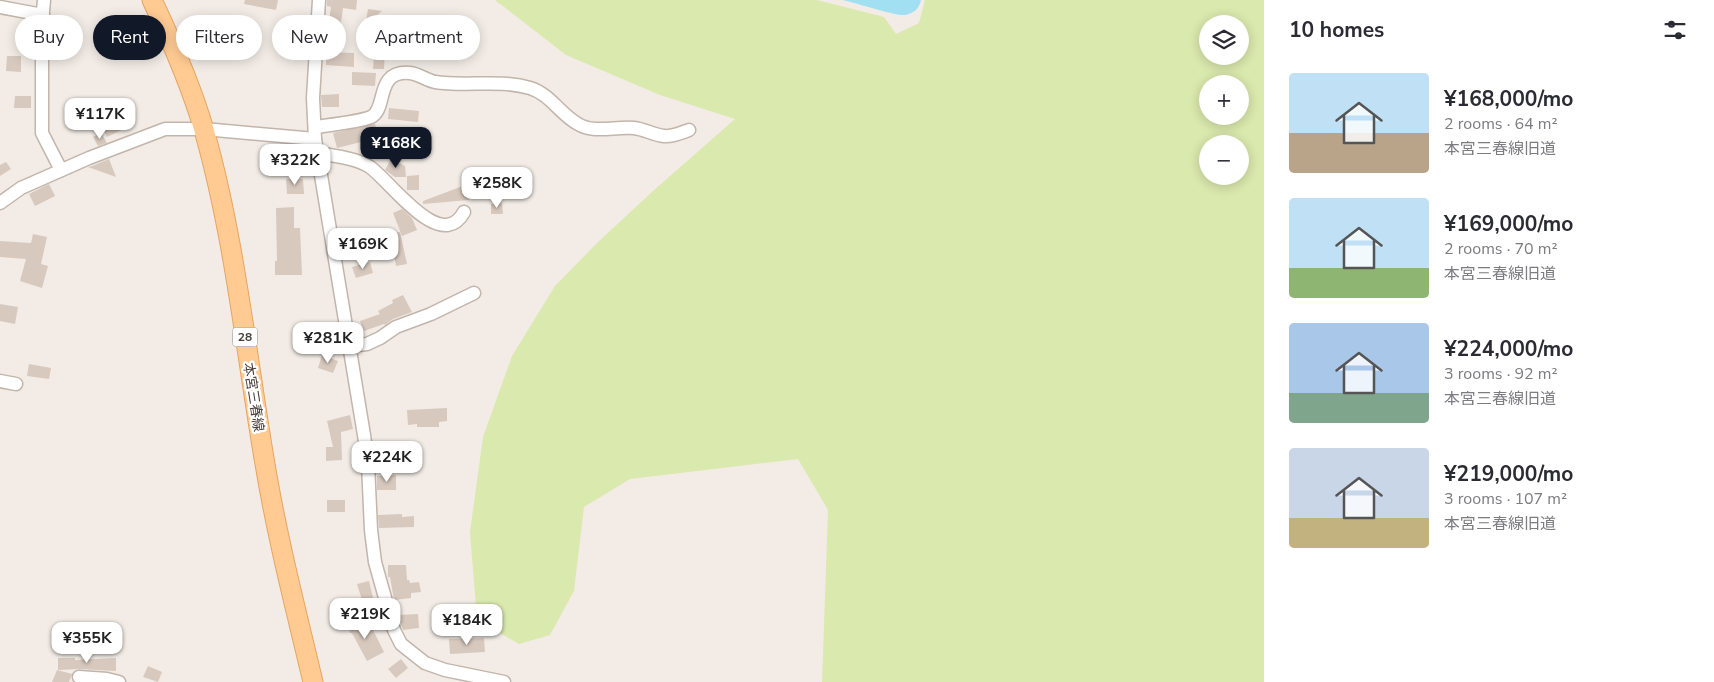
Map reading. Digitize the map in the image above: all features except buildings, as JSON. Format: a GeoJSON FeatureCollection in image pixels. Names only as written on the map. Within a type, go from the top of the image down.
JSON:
{"type":"FeatureCollection","features":[{"type":"Feature","properties":{"kind":"main road","name":"本宮三春線"},"geometry":{"type":"LineString","coordinates":[[152,0],[183,69],[204,129],[217,182],[229,242],[265,466],[282,551],[313,682]]}},
{"type":"Feature","properties":{"kind":"street"},"geometry":{"type":"LineString","coordinates":[[0,7],[43,15],[44,0]]}},
{"type":"Feature","properties":{"kind":"street"},"geometry":{"type":"LineString","coordinates":[[319,0],[313,98],[315,133],[368,464],[371,530],[375,562],[394,630],[401,644],[425,663],[445,670],[504,682]]}},
{"type":"Feature","properties":{"kind":"street"},"geometry":{"type":"LineString","coordinates":[[43,60],[42,133],[61,170]]}},
{"type":"Feature","properties":{"kind":"street"},"geometry":{"type":"LineString","coordinates":[[0,203],[20,188],[165,129],[315,133],[371,116],[377,109],[386,84],[392,76],[408,72],[418,74],[435,82],[512,84],[530,88],[546,96],[573,121],[586,128],[635,128],[664,137],[677,135],[689,130]]}},
{"type":"Feature","properties":{"kind":"street"},"geometry":{"type":"LineString","coordinates":[[318,153],[349,160],[371,168],[423,216],[437,225],[448,226],[456,223],[464,212]]}},
{"type":"Feature","properties":{"kind":"street"},"geometry":{"type":"LineString","coordinates":[[349,346],[366,344],[380,338],[396,327],[440,310],[474,293]]}},
{"type":"Feature","properties":{"kind":"street"},"geometry":{"type":"LineString","coordinates":[[0,381],[16,384]]}},
{"type":"Feature","properties":{"kind":"street"},"geometry":{"type":"LineString","coordinates":[[79,677],[119,682]]}},
{"type":"Feature","properties":{"kind":"green space"},"geometry":{"type":"Polygon","coordinates":[[[495,0],[817,0],[884,17],[896,34],[919,23],[925,0],[1264,0],[1264,682],[822,682],[828,510],[798,459],[630,479],[584,507],[574,591],[550,635],[519,644],[477,620],[470,532],[483,437],[512,356],[555,286],[597,243],[653,191],[735,119],[660,95],[566,55],[495,0]]]}},
{"type":"Feature","properties":{"kind":"water"},"geometry":{"type":"Polygon","coordinates":[[[843,0],[921,0],[916,10],[900,15],[843,0]]]}}]}
